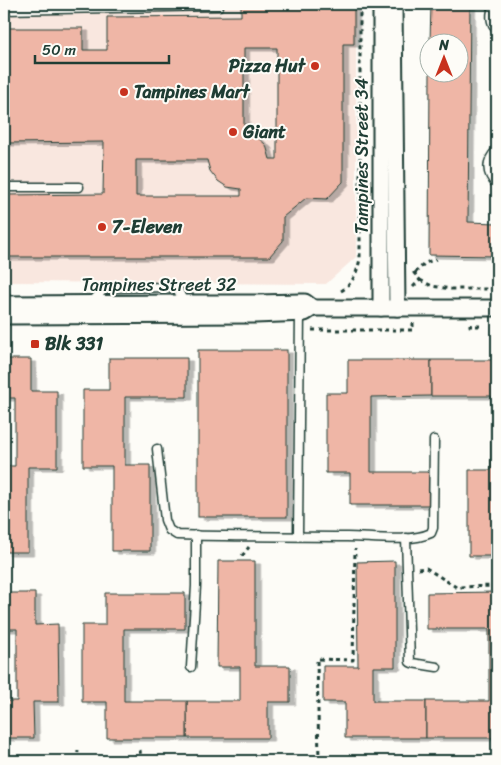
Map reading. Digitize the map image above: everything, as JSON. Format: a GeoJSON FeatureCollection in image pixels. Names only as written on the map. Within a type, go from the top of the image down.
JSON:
{"type":"FeatureCollection","features":[{"type":"Feature","properties":{"kind":"street","name":"Tampines Street 34"},"geometry":{"type":"LineString","coordinates":[[381,4],[387,71],[397,308]]}},
{"type":"Feature","properties":{"kind":"street","name":"Tampines Street 34"},"geometry":{"type":"LineString","coordinates":[[381,308],[387,71],[394,4]]}},
{"type":"Feature","properties":{"kind":"street","name":"Tampines Street 32"},"geometry":{"type":"LineString","coordinates":[[4,304],[184,302],[257,303],[304,307],[497,308]]}},
{"type":"Feature","properties":{"kind":"street","name":"Tampines Street 32"},"geometry":{"type":"LineString","coordinates":[[4,316],[255,315],[304,307]]}},
{"type":"Feature","properties":{"kind":"lane"},"geometry":{"type":"LineString","coordinates":[[495,4],[490,18],[497,31]]}},
{"type":"Feature","properties":{"kind":"lane"},"geometry":{"type":"LineString","coordinates":[[4,10],[220,6]]}},
{"type":"Feature","properties":{"kind":"lane"},"geometry":{"type":"LineString","coordinates":[[497,150],[488,164],[488,172],[497,185]]}},
{"type":"Feature","properties":{"kind":"lane"},"geometry":{"type":"LineString","coordinates":[[4,187],[79,187]]}},
{"type":"Feature","properties":{"kind":"lane"},"geometry":{"type":"LineString","coordinates":[[298,536],[304,307]]}},
{"type":"Feature","properties":{"kind":"lane"},"geometry":{"type":"LineString","coordinates":[[157,448],[165,520],[169,530],[177,535],[406,538],[427,535],[431,533],[433,528],[434,440]]}},
{"type":"Feature","properties":{"kind":"lane"},"geometry":{"type":"LineString","coordinates":[[191,667],[196,586],[196,536]]}},
{"type":"Feature","properties":{"kind":"lane"},"geometry":{"type":"LineString","coordinates":[[406,538],[410,662],[438,667]]}},
{"type":"Feature","properties":{"kind":"path"},"geometry":{"type":"LineString","coordinates":[[337,293],[352,282],[360,259],[360,4]]}},
{"type":"Feature","properties":{"kind":"path"},"geometry":{"type":"LineString","coordinates":[[414,273],[425,263],[436,259]]}},
{"type":"Feature","properties":{"kind":"path"},"geometry":{"type":"LineString","coordinates":[[420,280],[432,286],[452,289],[497,289]]}},
{"type":"Feature","properties":{"kind":"path"},"geometry":{"type":"LineString","coordinates":[[319,761],[317,659],[353,660],[355,537]]}},
{"type":"Feature","properties":{"kind":"path"},"geometry":{"type":"LineString","coordinates":[[408,569],[426,568],[456,587],[497,586]]}},
{"type":"Feature","properties":{"kind":"path"},"geometry":{"type":"LineString","coordinates":[[140,750],[141,761]]}},
{"type":"Feature","properties":{"kind":"path"},"geometry":{"type":"LineString","coordinates":[[77,761],[78,752]]}},
{"type":"Feature","properties":{"kind":"shaded area","name":"Tampines Mart"},"geometry":{"type":"Polygon","coordinates":[[[4,4],[356,4],[356,257],[326,284],[4,282],[4,4]]]}},
{"type":"Feature","properties":{"kind":"building","name":"Tampines Mart"},"geometry":{"type":"Polygon","coordinates":[[[241,4],[354,4],[354,44],[343,44],[343,182],[327,199],[306,198],[283,217],[283,241],[269,257],[4,257],[4,195],[103,194],[104,142],[4,143],[4,28],[83,28],[83,50],[107,50],[107,17],[241,16],[241,4]],[[244,48],[244,133],[256,136],[266,145],[270,159],[277,159],[277,48],[244,48]],[[136,160],[136,196],[241,196],[241,189],[227,187],[218,181],[210,171],[207,160],[136,160]]]}},
{"type":"Feature","properties":{"kind":"building"},"geometry":{"type":"Polygon","coordinates":[[[431,4],[470,4],[468,222],[497,223],[497,256],[429,255],[430,82],[468,82],[468,32],[430,32],[431,4]]]}},
{"type":"Feature","properties":{"kind":"building"},"geometry":{"type":"Polygon","coordinates":[[[198,350],[287,350],[287,517],[198,517],[198,350]]]}},
{"type":"Feature","properties":{"kind":"building"},"geometry":{"type":"Polygon","coordinates":[[[109,358],[187,358],[187,397],[125,397],[125,465],[150,465],[150,551],[112,551],[112,466],[83,466],[83,390],[109,390],[109,358]]]}},
{"type":"Feature","properties":{"kind":"building"},"geometry":{"type":"Polygon","coordinates":[[[4,359],[31,359],[31,391],[57,391],[57,467],[28,467],[28,552],[4,552],[4,466],[15,466],[15,398],[4,398],[4,359]]]}},
{"type":"Feature","properties":{"kind":"building"},"geometry":{"type":"Polygon","coordinates":[[[348,360],[431,360],[431,396],[371,397],[371,472],[431,472],[431,505],[350,505],[350,473],[326,473],[326,393],[348,393],[348,360]]]}},
{"type":"Feature","properties":{"kind":"building"},"geometry":{"type":"Polygon","coordinates":[[[431,360],[497,360],[497,556],[469,556],[469,470],[491,470],[491,396],[431,396],[431,360]]]}},
{"type":"Feature","properties":{"kind":"building"},"geometry":{"type":"Polygon","coordinates":[[[218,561],[255,561],[255,666],[290,666],[290,702],[268,702],[268,738],[187,738],[187,701],[240,701],[240,667],[217,667],[218,561]]]}},
{"type":"Feature","properties":{"kind":"building"},"geometry":{"type":"Polygon","coordinates":[[[395,561],[395,667],[373,667],[373,701],[426,701],[426,738],[345,738],[345,702],[323,702],[323,666],[358,666],[357,562],[395,561]]]}},
{"type":"Feature","properties":{"kind":"building"},"geometry":{"type":"Polygon","coordinates":[[[497,592],[497,738],[426,738],[426,701],[489,701],[489,629],[427,629],[427,593],[497,592]]]}},
{"type":"Feature","properties":{"kind":"building"},"geometry":{"type":"Polygon","coordinates":[[[4,593],[35,593],[35,625],[58,624],[59,702],[33,702],[34,738],[4,738],[4,701],[17,701],[17,629],[4,629],[4,593]]]}},
{"type":"Feature","properties":{"kind":"building"},"geometry":{"type":"Polygon","coordinates":[[[105,593],[185,593],[185,629],[124,629],[124,701],[187,701],[187,738],[107,738],[107,702],[82,702],[82,625],[105,625],[105,593]]]}},
{"type":"Feature","properties":{"kind":"place","name":"Pizza Hut"},"geometry":{"type":"Point","coordinates":[315,66]}},
{"type":"Feature","properties":{"kind":"place","name":"Tampines Mart"},"geometry":{"type":"Point","coordinates":[124,92]}},
{"type":"Feature","properties":{"kind":"place","name":"Giant"},"geometry":{"type":"Point","coordinates":[233,132]}},
{"type":"Feature","properties":{"kind":"place","name":"7-Eleven"},"geometry":{"type":"Point","coordinates":[102,227]}},
{"type":"Feature","properties":{"kind":"place","name":"Blk 331"},"geometry":{"type":"Point","coordinates":[35,344]}}]}
